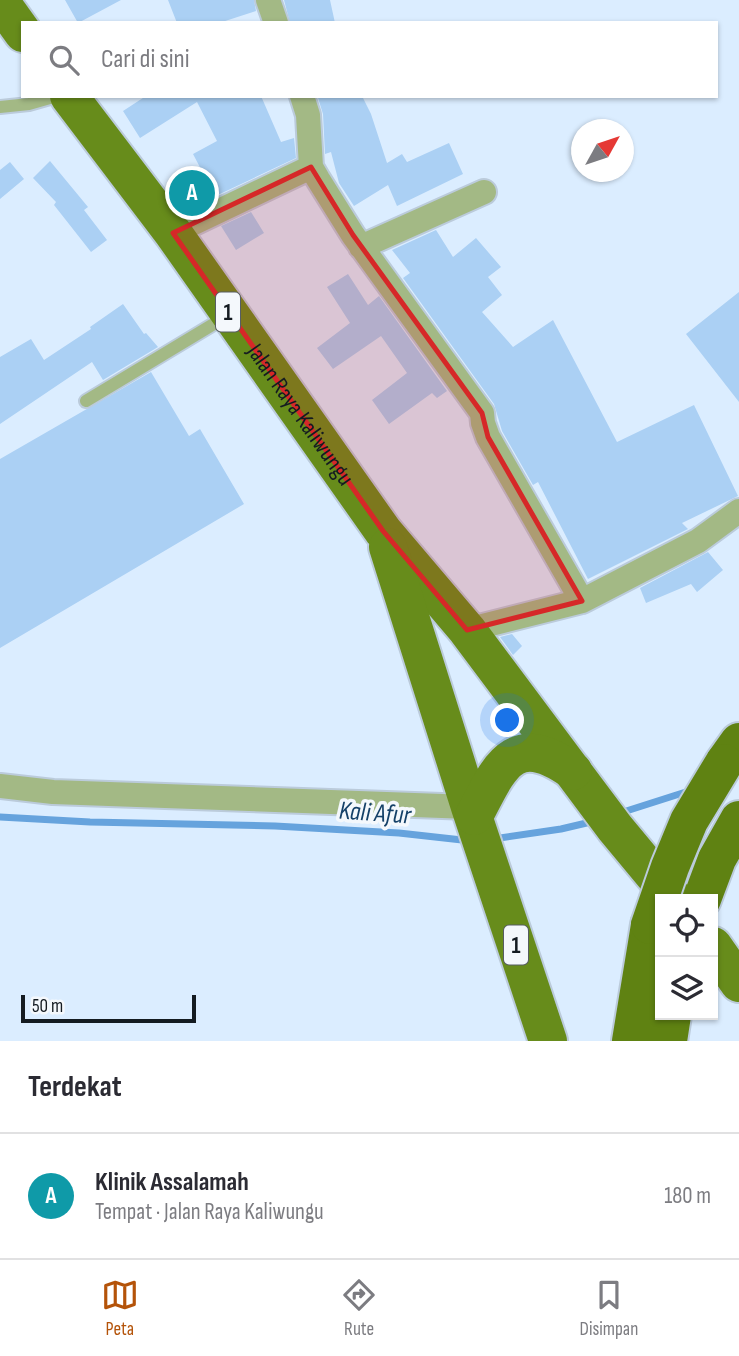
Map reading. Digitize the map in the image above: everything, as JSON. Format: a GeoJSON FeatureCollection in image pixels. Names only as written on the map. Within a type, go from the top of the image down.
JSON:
{"type":"FeatureCollection","features":[{"type":"Feature","properties":{"kind":"highway"},"geometry":{"type":"LineString","coordinates":[[665,894],[670,867],[689,821],[731,752]]}},
{"type":"Feature","properties":{"kind":"highway"},"geometry":{"type":"LineString","coordinates":[[704,894],[717,859],[739,820]]}},
{"type":"Feature","properties":{"kind":"highway"},"geometry":{"type":"LineString","coordinates":[[631,1041],[655,941]]}},
{"type":"Feature","properties":{"kind":"highway"},"geometry":{"type":"LineString","coordinates":[[668,1041],[671,1020]]}},
{"type":"Feature","properties":{"kind":"main road"},"geometry":{"type":"LineString","coordinates":[[0,1],[21,30]]}},
{"type":"Feature","properties":{"kind":"main road","name":"Jalan Raya Kaliwungu"},"geometry":{"type":"LineString","coordinates":[[71,98],[173,233],[383,531]]}},
{"type":"Feature","properties":{"kind":"main road","name":"1"},"geometry":{"type":"LineString","coordinates":[[383,531],[467,629],[594,799],[655,900]]}},
{"type":"Feature","properties":{"kind":"main road","name":"1"},"geometry":{"type":"LineString","coordinates":[[383,531],[548,1041]]}},
{"type":"Feature","properties":{"kind":"main road"},"geometry":{"type":"LineString","coordinates":[[476,824],[497,771],[514,757],[534,752],[552,757],[594,799]]}},
{"type":"Feature","properties":{"kind":"street"},"geometry":{"type":"LineString","coordinates":[[268,0],[275,21]]}},
{"type":"Feature","properties":{"kind":"street"},"geometry":{"type":"LineString","coordinates":[[303,98],[308,115],[311,167],[361,247],[482,413],[482,423],[488,437],[583,601]]}},
{"type":"Feature","properties":{"kind":"street"},"geometry":{"type":"LineString","coordinates":[[173,233],[311,167]]}},
{"type":"Feature","properties":{"kind":"street"},"geometry":{"type":"LineString","coordinates":[[361,247],[484,192]]}},
{"type":"Feature","properties":{"kind":"street"},"geometry":{"type":"LineString","coordinates":[[467,629],[583,601],[698,541],[739,511]]}},
{"type":"Feature","properties":{"kind":"street"},"geometry":{"type":"LineString","coordinates":[[0,786],[476,824]]}},
{"type":"Feature","properties":{"kind":"lane"},"geometry":{"type":"LineString","coordinates":[[0,107],[29,104],[50,98]]}},
{"type":"Feature","properties":{"kind":"lane"},"geometry":{"type":"LineString","coordinates":[[86,401],[230,314]]}},
{"type":"Feature","properties":{"kind":"highlighted area"},"geometry":{"type":"Polygon","coordinates":[[[311,167],[353,235],[482,413],[488,437],[582,601],[467,630],[383,531],[173,233],[311,167]]]}},
{"type":"Feature","properties":{"kind":"building"},"geometry":{"type":"Polygon","coordinates":[[[65,0],[121,0],[82,21],[77,21],[65,0]]]}},
{"type":"Feature","properties":{"kind":"building"},"geometry":{"type":"Polygon","coordinates":[[[168,0],[254,0],[256,11],[225,21],[176,21],[168,0]]]}},
{"type":"Feature","properties":{"kind":"building"},"geometry":{"type":"Polygon","coordinates":[[[284,0],[330,0],[335,21],[289,21],[284,0]]]}},
{"type":"Feature","properties":{"kind":"building"},"geometry":{"type":"Polygon","coordinates":[[[143,98],[262,98],[281,142],[294,138],[296,158],[188,209],[176,188],[203,173],[193,154],[217,141],[197,102],[140,138],[123,111],[143,98]]]}},
{"type":"Feature","properties":{"kind":"building"},"geometry":{"type":"Polygon","coordinates":[[[318,98],[363,98],[387,163],[402,154],[407,162],[449,143],[463,174],[397,206],[388,185],[354,206],[339,183],[331,152],[325,154],[323,114],[318,98]]]}},
{"type":"Feature","properties":{"kind":"building"},"geometry":{"type":"Polygon","coordinates":[[[50,161],[88,207],[84,210],[107,240],[91,252],[54,205],[56,202],[33,178],[50,161]]]}},
{"type":"Feature","properties":{"kind":"building"},"geometry":{"type":"Polygon","coordinates":[[[10,162],[24,179],[0,199],[0,170],[10,162]]]}},
{"type":"Feature","properties":{"kind":"building"},"geometry":{"type":"Polygon","coordinates":[[[251,212],[264,233],[236,250],[221,226],[251,212]]]}},
{"type":"Feature","properties":{"kind":"building"},"geometry":{"type":"Polygon","coordinates":[[[436,230],[453,257],[476,238],[501,267],[488,277],[502,295],[482,312],[513,347],[553,320],[617,442],[694,405],[738,496],[682,523],[688,529],[588,579],[538,482],[533,485],[502,431],[494,404],[403,278],[410,273],[392,250],[436,230]]]}},
{"type":"Feature","properties":{"kind":"building"},"geometry":{"type":"Polygon","coordinates":[[[348,274],[368,305],[379,296],[447,391],[437,398],[432,393],[389,424],[372,400],[407,373],[381,336],[333,369],[317,348],[350,323],[327,287],[348,274]]]}},
{"type":"Feature","properties":{"kind":"building"},"geometry":{"type":"Polygon","coordinates":[[[739,292],[739,402],[686,334],[739,292]]]}},
{"type":"Feature","properties":{"kind":"building"},"geometry":{"type":"Polygon","coordinates":[[[123,304],[144,334],[158,347],[103,380],[92,362],[0,424],[0,357],[31,339],[44,360],[123,304]]]}},
{"type":"Feature","properties":{"kind":"building"},"geometry":{"type":"Polygon","coordinates":[[[151,372],[189,436],[200,429],[244,504],[0,648],[0,459],[151,372]]]}},
{"type":"Feature","properties":{"kind":"building"},"geometry":{"type":"Polygon","coordinates":[[[708,552],[723,570],[697,592],[691,584],[646,603],[640,588],[708,552]]]}},
{"type":"Feature","properties":{"kind":"building"},"geometry":{"type":"Polygon","coordinates":[[[512,634],[522,646],[513,655],[500,637],[512,634]]]}},
{"type":"Feature","properties":{"kind":"waterway","name":"Kali Afur"},"geometry":{"type":"LineString","coordinates":[[620,813],[692,790]]}},
{"type":"Feature","properties":{"kind":"waterway","name":"Kali Afur"},"geometry":{"type":"LineString","coordinates":[[0,817],[275,826],[399,833],[471,841]]}},
{"type":"Feature","properties":{"kind":"waterway","name":"Kali Afur"},"geometry":{"type":"LineString","coordinates":[[493,839],[595,821]]}},
{"type":"Feature","properties":{"kind":"place","name":"Klinik Assalamah"},"geometry":{"type":"Point","coordinates":[192,193]}}]}
